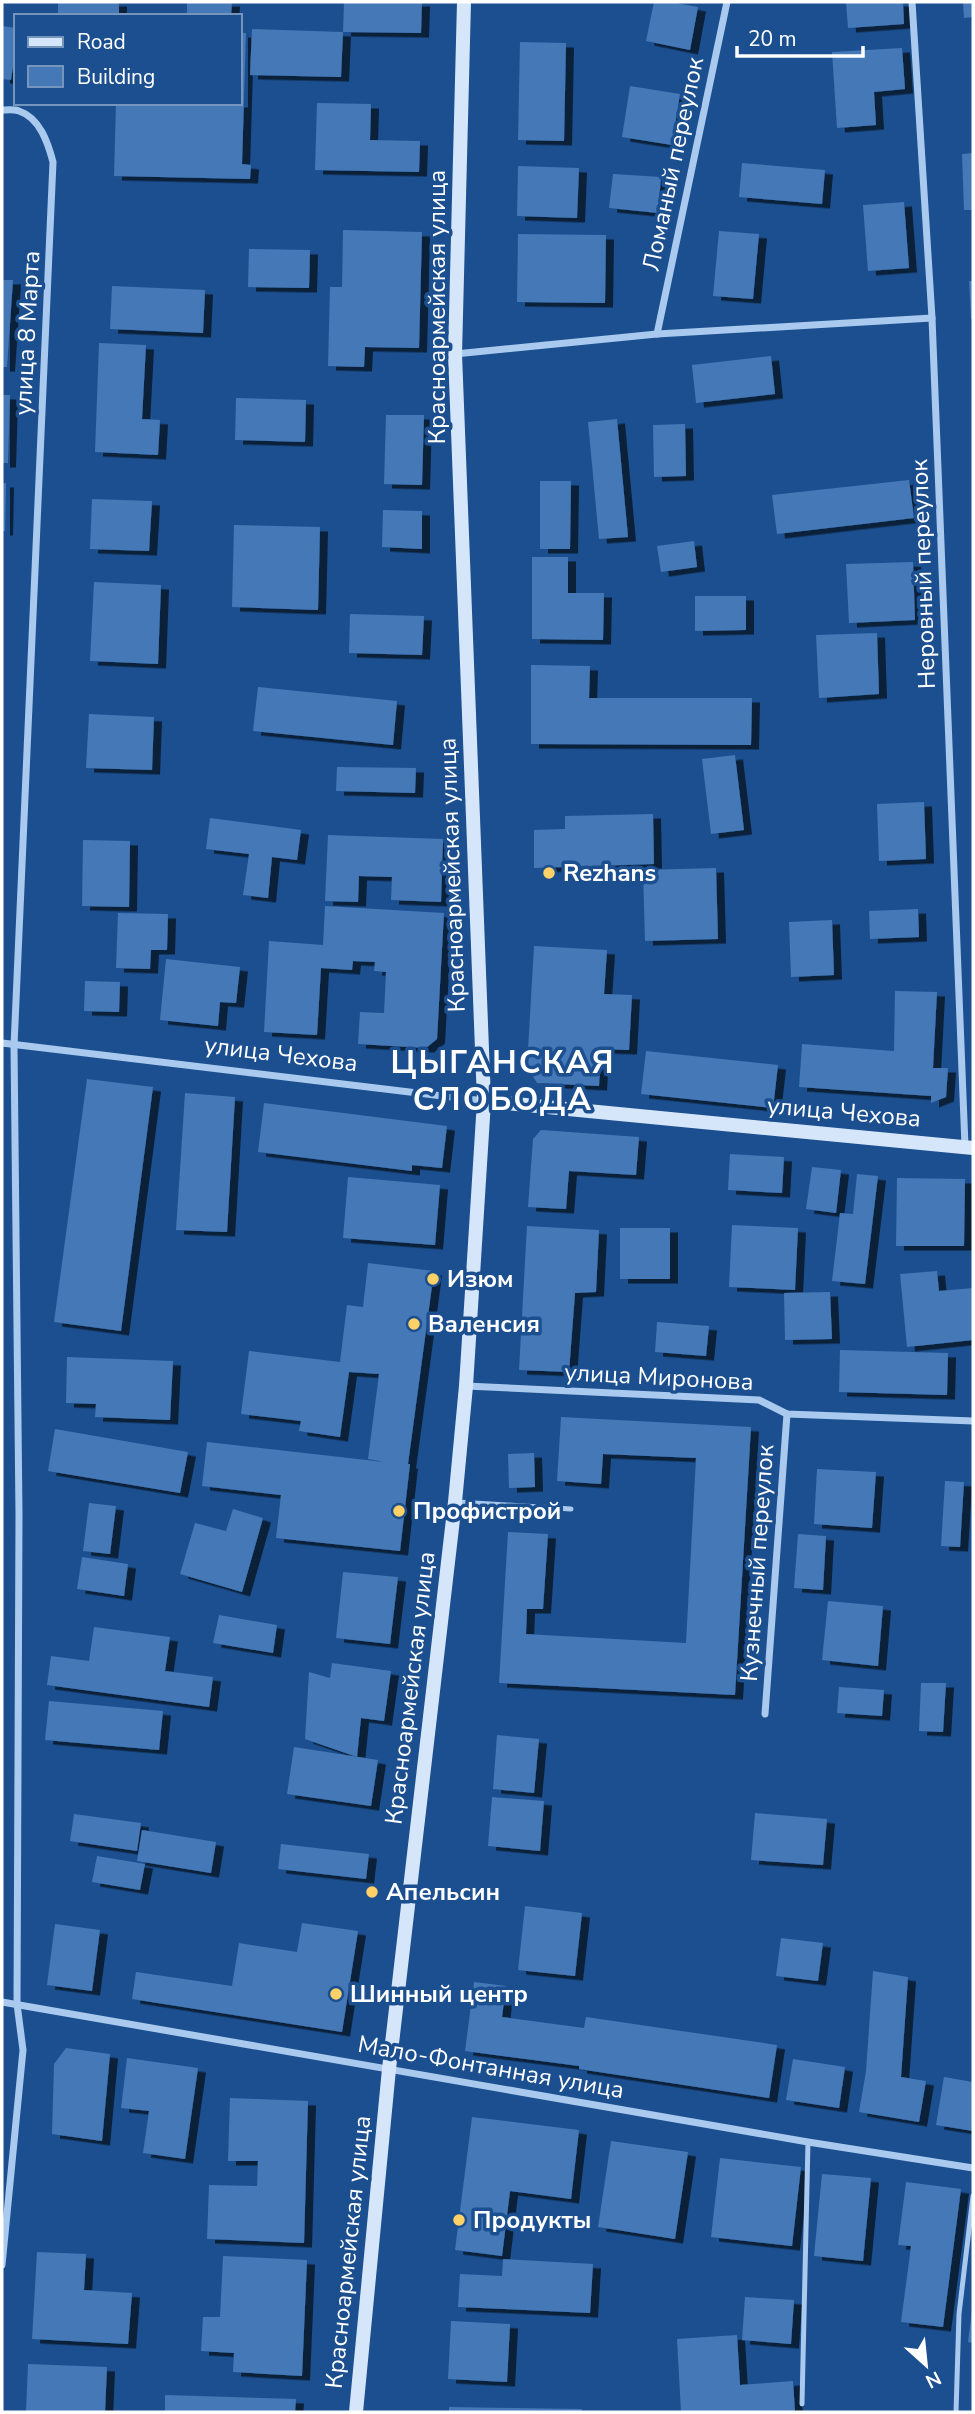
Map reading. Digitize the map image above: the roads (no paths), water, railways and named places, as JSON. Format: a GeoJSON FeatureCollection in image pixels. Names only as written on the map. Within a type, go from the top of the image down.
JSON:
{"type":"FeatureCollection","features":[{"type":"Feature","properties":{"kind":"main road","name":"Красноармейская улица"},"geometry":{"type":"LineString","coordinates":[[356,2412],[389,2069],[455,1502],[466,1386],[484,1101],[454,354],[464,2]]}},
{"type":"Feature","properties":{"kind":"main road","name":"улица Чехова"},"geometry":{"type":"LineString","coordinates":[[484,1101],[969,1147]]}},
{"type":"Feature","properties":{"kind":"street","name":"Ломаный переулок"},"geometry":{"type":"LineString","coordinates":[[657,334],[727,2]]}},
{"type":"Feature","properties":{"kind":"street","name":"Неровный переулок"},"geometry":{"type":"LineString","coordinates":[[912,2],[932,318],[969,1147]]}},
{"type":"Feature","properties":{"kind":"street","name":"улица 8 Марта"},"geometry":{"type":"LineString","coordinates":[[2,110],[20,111],[36,124],[48,141],[53,162],[14,1046],[19,1515],[17,2004],[23,2050],[2,2265]]}},
{"type":"Feature","properties":{"kind":"street"},"geometry":{"type":"LineString","coordinates":[[454,354],[657,334],[932,318]]}},
{"type":"Feature","properties":{"kind":"street","name":"улица Чехова"},"geometry":{"type":"LineString","coordinates":[[2,1043],[484,1101]]}},
{"type":"Feature","properties":{"kind":"street","name":"улица Миронова"},"geometry":{"type":"LineString","coordinates":[[466,1386],[760,1400],[787,1414],[973,1421]]}},
{"type":"Feature","properties":{"kind":"street","name":"Кузнечный переулок"},"geometry":{"type":"LineString","coordinates":[[765,1714],[787,1414]]}},
{"type":"Feature","properties":{"kind":"street","name":"Мало-Фонтанная улица"},"geometry":{"type":"LineString","coordinates":[[2,2002],[808,2142],[973,2168]]}},
{"type":"Feature","properties":{"kind":"lane"},"geometry":{"type":"LineString","coordinates":[[455,1502],[571,1509]]}},
{"type":"Feature","properties":{"kind":"lane"},"geometry":{"type":"LineString","coordinates":[[802,2404],[808,2142]]}},
{"type":"Feature","properties":{"kind":"lane"},"geometry":{"type":"LineString","coordinates":[[956,2412],[959,2314],[973,2196]]}},
{"type":"Feature","properties":{"kind":"place","name":"Rezhans"},"geometry":{"type":"Point","coordinates":[549,873]}},
{"type":"Feature","properties":{"kind":"place","name":"Изюм"},"geometry":{"type":"Point","coordinates":[433,1279]}},
{"type":"Feature","properties":{"kind":"place","name":"Валенсия"},"geometry":{"type":"Point","coordinates":[414,1324]}},
{"type":"Feature","properties":{"kind":"place","name":"Профистрой"},"geometry":{"type":"Point","coordinates":[399,1511]}},
{"type":"Feature","properties":{"kind":"place","name":"Апельсин"},"geometry":{"type":"Point","coordinates":[372,1892]}},
{"type":"Feature","properties":{"kind":"place","name":"Шинный центр"},"geometry":{"type":"Point","coordinates":[336,1994]}},
{"type":"Feature","properties":{"kind":"place","name":"Продукты"},"geometry":{"type":"Point","coordinates":[459,2220]}},
{"type":"Feature","properties":{"kind":"district","name":"ЦЫГАНСКАЯ СЛОБОДА"},"geometry":{"type":"Point","coordinates":[503,1080]}}]}
